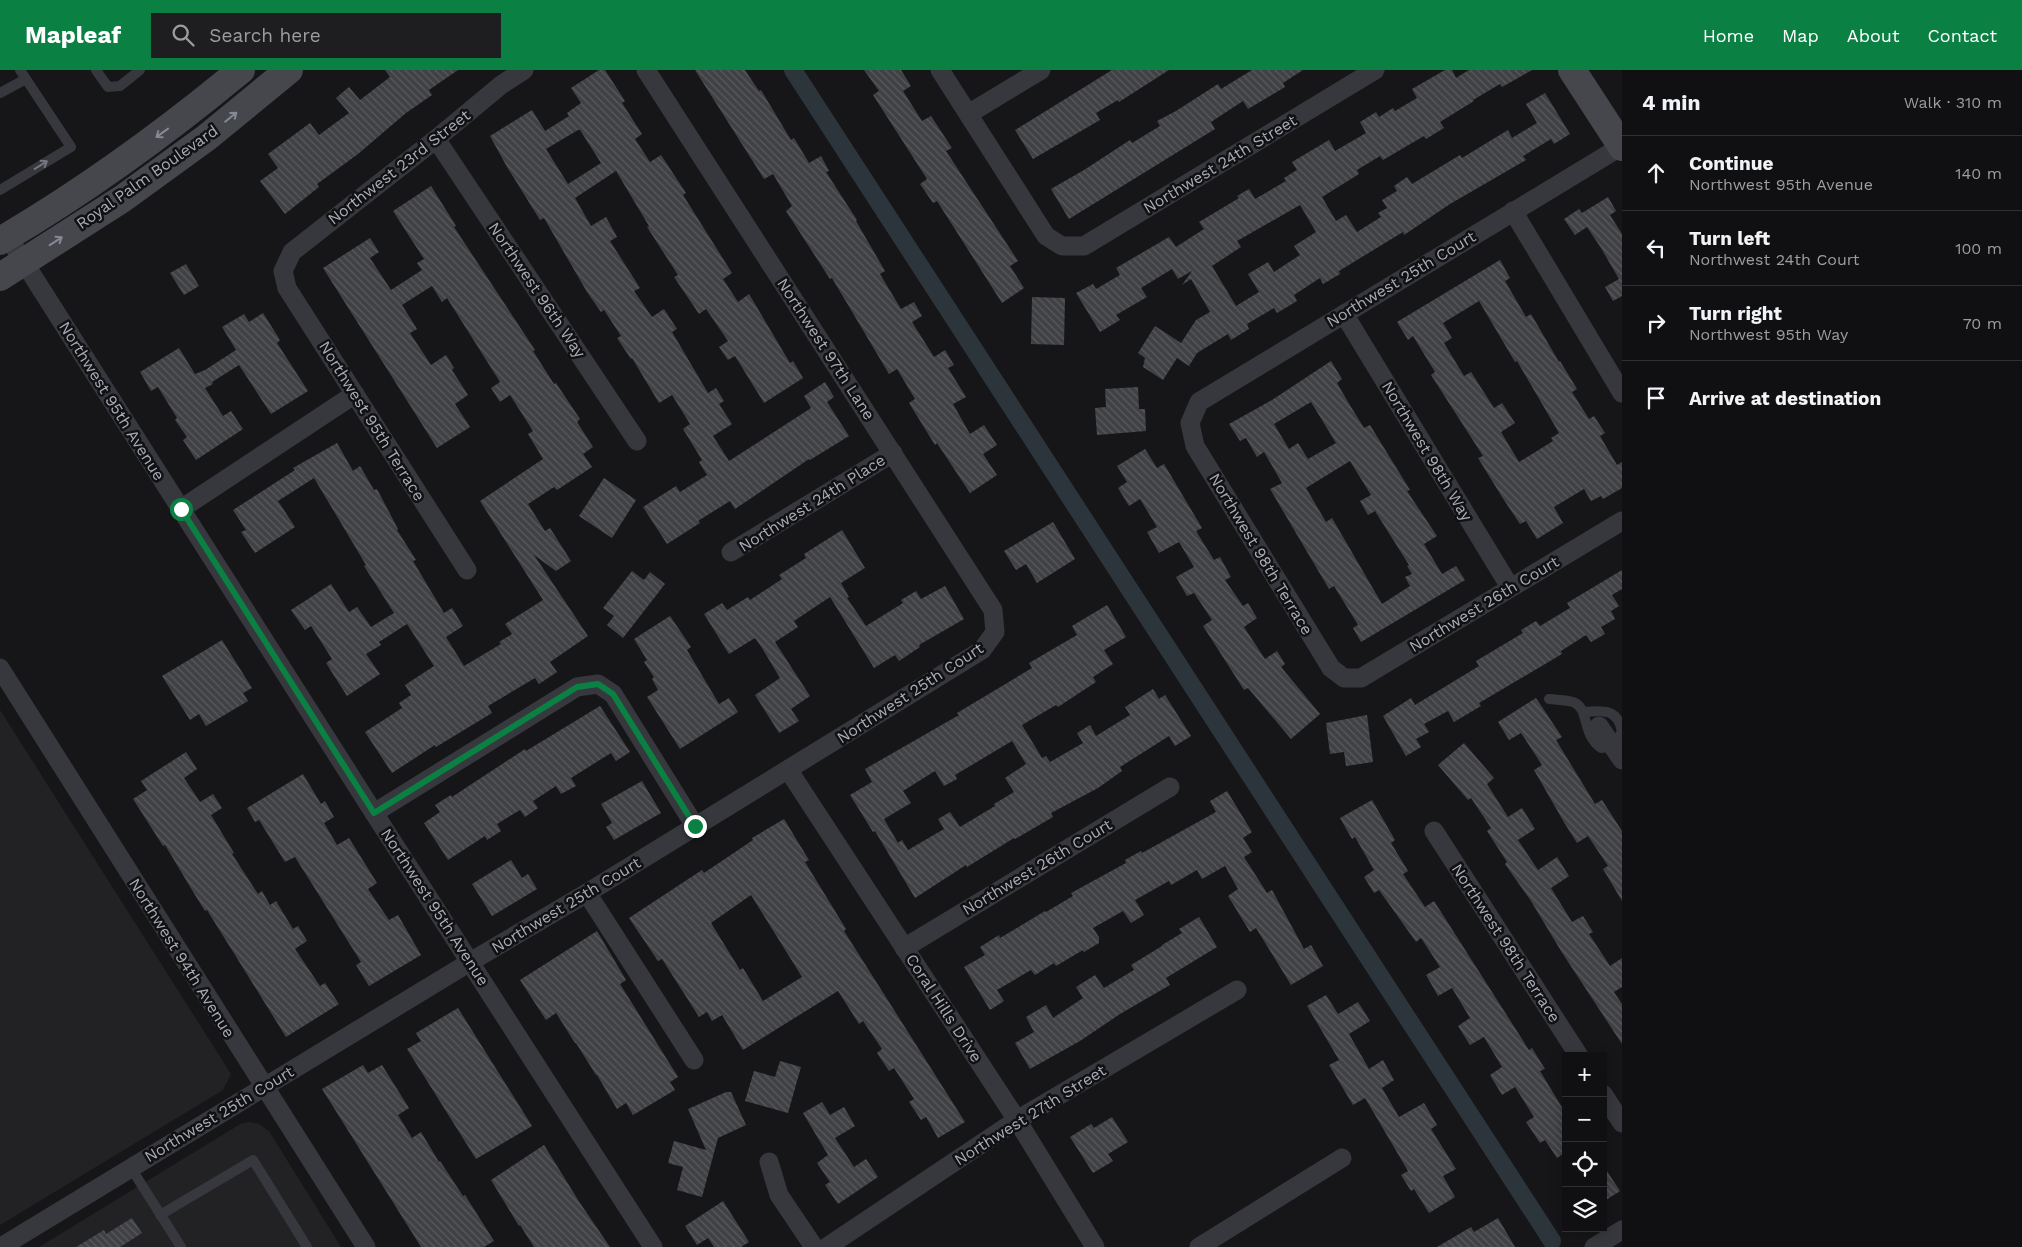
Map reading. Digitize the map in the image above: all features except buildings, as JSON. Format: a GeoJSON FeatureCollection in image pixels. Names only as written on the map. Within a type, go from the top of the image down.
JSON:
{"type":"FeatureCollection","features":[{"type":"Feature","properties":{"kind":"main road","name":"Royal Palm Boulevard"},"geometry":{"type":"LineString","coordinates":[[3,234],[106,173],[188,114],[241,70]]}},
{"type":"Feature","properties":{"kind":"main road","name":"Royal Palm Boulevard"},"geometry":{"type":"LineString","coordinates":[[0,277],[122,199],[198,144],[289,70]]}},
{"type":"Feature","properties":{"kind":"main road"},"geometry":{"type":"LineString","coordinates":[[1572,70],[1622,146]]}},
{"type":"Feature","properties":{"kind":"street","name":"Northwest 23rd Street"},"geometry":{"type":"LineString","coordinates":[[283,271],[292,252],[436,139],[501,85],[524,70]]}},
{"type":"Feature","properties":{"kind":"street","name":"Northwest 97th Lane"},"geometry":{"type":"LineString","coordinates":[[646,70],[993,610],[995,632]]}},
{"type":"Feature","properties":{"kind":"street"},"geometry":{"type":"LineString","coordinates":[[940,70],[970,113],[1041,70]]}},
{"type":"Feature","properties":{"kind":"street","name":"Northwest 24th Street"},"geometry":{"type":"LineString","coordinates":[[970,113],[1046,236],[1062,246],[1084,246],[1375,70]]}},
{"type":"Feature","properties":{"kind":"street","name":"Northwest 96th Way"},"geometry":{"type":"LineString","coordinates":[[436,139],[637,441]]}},
{"type":"Feature","properties":{"kind":"street","name":"Northwest 25th Court"},"geometry":{"type":"LineString","coordinates":[[1190,423],[1199,402],[1622,146]]}},
{"type":"Feature","properties":{"kind":"street"},"geometry":{"type":"LineString","coordinates":[[1513,212],[1622,393]]}},
{"type":"Feature","properties":{"kind":"street","name":"Northwest 95th Avenue"},"geometry":{"type":"LineString","coordinates":[[3,234],[24,262],[374,813],[653,1247]]}},
{"type":"Feature","properties":{"kind":"street","name":"Northwest 95th Terrace"},"geometry":{"type":"LineString","coordinates":[[283,271],[288,288],[466,570]]}},
{"type":"Feature","properties":{"kind":"street","name":"Northwest 98th Way"},"geometry":{"type":"LineString","coordinates":[[1344,314],[1510,587]]}},
{"type":"Feature","properties":{"kind":"street"},"geometry":{"type":"LineString","coordinates":[[181,509],[355,394]]}},
{"type":"Feature","properties":{"kind":"street","name":"Northwest 98th Terrace"},"geometry":{"type":"LineString","coordinates":[[1190,423],[1195,446],[1331,668],[1344,678]]}},
{"type":"Feature","properties":{"kind":"street","name":"Northwest 24th Place"},"geometry":{"type":"LineString","coordinates":[[731,552],[893,453]]}},
{"type":"Feature","properties":{"kind":"street","name":"Northwest 26th Court"},"geometry":{"type":"LineString","coordinates":[[1344,678],[1361,678],[1622,520]]}},
{"type":"Feature","properties":{"kind":"street","name":"Northwest 25th Court"},"geometry":{"type":"LineString","coordinates":[[0,1247],[470,962],[587,894],[789,770],[982,650],[995,632]]}},
{"type":"Feature","properties":{"kind":"street","name":"Northwest 94th Avenue"},"geometry":{"type":"LineString","coordinates":[[0,668],[366,1247]]}},
{"type":"Feature","properties":{"kind":"street"},"geometry":{"type":"LineString","coordinates":[[374,813],[577,687],[598,684],[613,694],[695,826]]}},
{"type":"Feature","properties":{"kind":"street"},"geometry":{"type":"LineString","coordinates":[[1600,726],[1617,753]]}},
{"type":"Feature","properties":{"kind":"street","name":"Coral Hills Drive"},"geometry":{"type":"LineString","coordinates":[[789,770],[1017,1120],[1095,1247]]}},
{"type":"Feature","properties":{"kind":"street","name":"Northwest 26th Court"},"geometry":{"type":"LineString","coordinates":[[904,948],[1170,787]]}},
{"type":"Feature","properties":{"kind":"street","name":"Northwest 98th Terrace"},"geometry":{"type":"LineString","coordinates":[[1434,831],[1575,1052]]}},
{"type":"Feature","properties":{"kind":"street"},"geometry":{"type":"LineString","coordinates":[[587,894],[694,1060]]}},
{"type":"Feature","properties":{"kind":"street","name":"Northwest 27th Street"},"geometry":{"type":"LineString","coordinates":[[827,1247],[1017,1120],[1237,990]]}},
{"type":"Feature","properties":{"kind":"street"},"geometry":{"type":"LineString","coordinates":[[1605,1097],[1622,1123]]}},
{"type":"Feature","properties":{"kind":"street"},"geometry":{"type":"LineString","coordinates":[[1199,1247],[1342,1158]]}},
{"type":"Feature","properties":{"kind":"street"},"geometry":{"type":"LineString","coordinates":[[769,1162],[779,1195],[814,1247]]}},
{"type":"Feature","properties":{"kind":"street"},"geometry":{"type":"LineString","coordinates":[[1594,1247],[1622,1230]]}},
{"type":"Feature","properties":{"kind":"lane"},"geometry":{"type":"LineString","coordinates":[[96,70],[108,87],[120,86],[140,70]]}},
{"type":"Feature","properties":{"kind":"lane"},"geometry":{"type":"LineString","coordinates":[[0,93],[23,74],[71,147],[0,190]]}},
{"type":"Feature","properties":{"kind":"lane"},"geometry":{"type":"LineString","coordinates":[[1550,698],[1575,703],[1584,712],[1586,728],[1594,743],[1601,748],[1617,753],[1622,732],[1620,721],[1612,714],[1602,710],[1584,712]]}},
{"type":"Feature","properties":{"kind":"lane"},"geometry":{"type":"LineString","coordinates":[[160,1215],[253,1160],[307,1247]]}},
{"type":"Feature","properties":{"kind":"lane"},"geometry":{"type":"LineString","coordinates":[[131,1168],[181,1247]]}},
{"type":"Feature","properties":{"kind":"shaded area"},"geometry":{"type":"Polygon","coordinates":[[[0,710],[231,1074],[223,1090],[0,1225],[0,710]]]}},
{"type":"Feature","properties":{"kind":"shaded area"},"geometry":{"type":"Polygon","coordinates":[[[242,1123],[259,1124],[269,1131],[341,1247],[39,1247],[242,1123]]]}},
{"type":"Feature","properties":{"kind":"waterway"},"geometry":{"type":"LineString","coordinates":[[793,70],[1552,1241]]}},
{"type":"Feature","properties":{"kind":"route"},"geometry":{"type":"LineString","coordinates":[[181,509],[374,813],[577,687],[598,684],[613,694],[695,826]]}}]}
